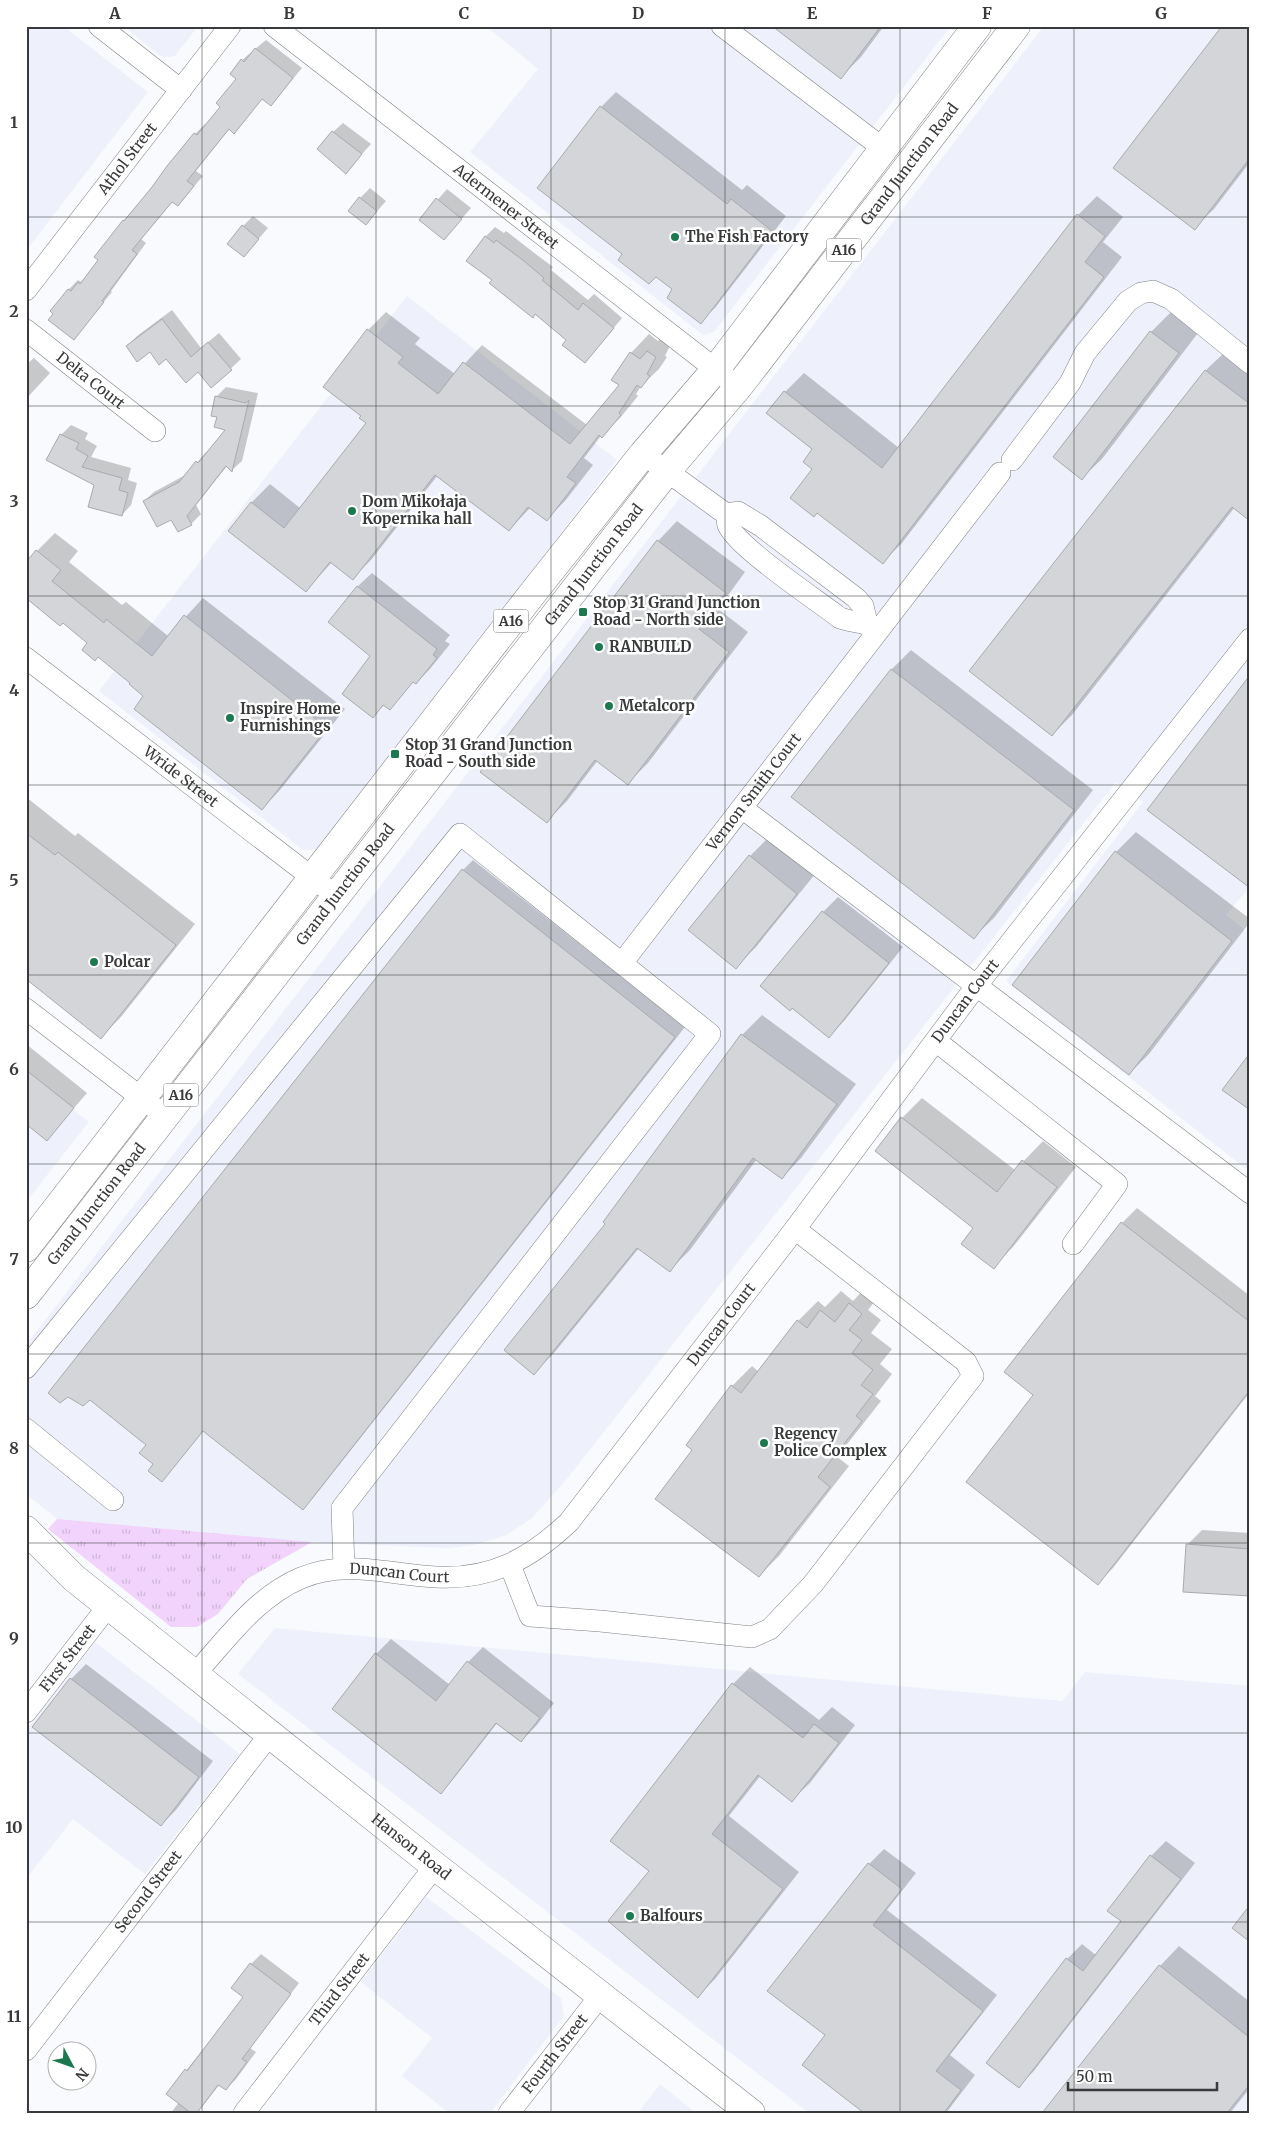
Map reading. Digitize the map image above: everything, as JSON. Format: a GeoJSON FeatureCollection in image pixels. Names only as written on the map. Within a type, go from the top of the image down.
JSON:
{"type":"FeatureCollection","features":[{"type":"Feature","properties":{"kind":"main road","name":"Grand Junction Road"},"geometry":{"type":"LineString","coordinates":[[26,1248],[526,601],[643,454],[716,369],[977,26]]}},
{"type":"Feature","properties":{"kind":"main road","name":"Grand Junction Road"},"geometry":{"type":"LineString","coordinates":[[26,1295],[335,895],[667,470],[738,386],[1016,26]]}},
{"type":"Feature","properties":{"kind":"main road","name":"Hanson Road"},"geometry":{"type":"LineString","coordinates":[[26,1530],[74,1578],[435,1866],[751,2113]]}},
{"type":"Feature","properties":{"kind":"main road","name":"Hanson Road"},"geometry":{"type":"LineString","coordinates":[[26,1551],[74,1578]]}},
{"type":"Feature","properties":{"kind":"street"},"geometry":{"type":"LineString","coordinates":[[99,26],[181,90]]}},
{"type":"Feature","properties":{"kind":"street","name":"Athol Street"},"geometry":{"type":"LineString","coordinates":[[26,290],[230,26]]}},
{"type":"Feature","properties":{"kind":"street","name":"Adermener Street"},"geometry":{"type":"LineString","coordinates":[[274,26],[738,386]]}},
{"type":"Feature","properties":{"kind":"street"},"geometry":{"type":"LineString","coordinates":[[722,26],[884,149]]}},
{"type":"Feature","properties":{"kind":"street","name":"Vernon Smith Court"},"geometry":{"type":"LineString","coordinates":[[622,963],[742,808],[872,626],[1006,466],[1070,383],[1085,353],[1128,301],[1141,293],[1153,291],[1171,299],[1250,363]]}},
{"type":"Feature","properties":{"kind":"street","name":"Delta Court"},"geometry":{"type":"LineString","coordinates":[[26,330],[155,432]]}},
{"type":"Feature","properties":{"kind":"street"},"geometry":{"type":"LineString","coordinates":[[643,454],[726,514],[728,525],[736,535],[773,568],[840,618],[872,626]]}},
{"type":"Feature","properties":{"kind":"street","name":"Duncan Court"},"geometry":{"type":"LineString","coordinates":[[196,1674],[242,1621],[270,1594],[302,1578],[344,1568],[375,1569],[435,1577],[457,1577],[485,1573],[510,1564],[546,1543],[569,1522],[795,1229],[977,985],[1250,640]]}},
{"type":"Feature","properties":{"kind":"street","name":"Wride Street"},"geometry":{"type":"LineString","coordinates":[[26,658],[335,895]]}},
{"type":"Feature","properties":{"kind":"street"},"geometry":{"type":"LineString","coordinates":[[742,808],[1250,1193]]}},
{"type":"Feature","properties":{"kind":"street"},"geometry":{"type":"LineString","coordinates":[[26,1368],[460,834],[710,1034],[342,1508],[344,1568]]}},
{"type":"Feature","properties":{"kind":"street"},"geometry":{"type":"LineString","coordinates":[[26,1009],[165,1116]]}},
{"type":"Feature","properties":{"kind":"street"},"geometry":{"type":"LineString","coordinates":[[936,1041],[1118,1184],[1073,1244]]}},
{"type":"Feature","properties":{"kind":"street"},"geometry":{"type":"LineString","coordinates":[[510,1564],[530,1616],[600,1621],[752,1637],[770,1629],[813,1584],[973,1376],[966,1362],[795,1229]]}},
{"type":"Feature","properties":{"kind":"street"},"geometry":{"type":"LineString","coordinates":[[26,1429],[113,1500]]}},
{"type":"Feature","properties":{"kind":"street","name":"First Street"},"geometry":{"type":"LineString","coordinates":[[26,1712],[109,1605]]}},
{"type":"Feature","properties":{"kind":"street","name":"Second Street"},"geometry":{"type":"LineString","coordinates":[[26,2050],[270,1734]]}},
{"type":"Feature","properties":{"kind":"street","name":"Third Street"},"geometry":{"type":"LineString","coordinates":[[244,2113],[435,1866]]}},
{"type":"Feature","properties":{"kind":"street","name":"Fourth Street"},"geometry":{"type":"LineString","coordinates":[[509,2113],[600,1996]]}},
{"type":"Feature","properties":{"kind":"shaded area"},"geometry":{"type":"Polygon","coordinates":[[[26,26],[63,26],[148,92],[26,251],[26,26]]]}},
{"type":"Feature","properties":{"kind":"shaded area"},"geometry":{"type":"Polygon","coordinates":[[[123,26],[198,26],[175,56],[163,58],[123,26]]]}},
{"type":"Feature","properties":{"kind":"shaded area"},"geometry":{"type":"Polygon","coordinates":[[[486,26],[951,26],[714,332],[703,335],[470,152],[538,69],[486,26]]]}},
{"type":"Feature","properties":{"kind":"shaded area"},"geometry":{"type":"Polygon","coordinates":[[[1044,26],[1250,26],[1250,894],[1246,891],[1226,915],[1250,934],[1250,1172],[1006,981],[1143,802],[1116,782],[566,1480],[532,1518],[507,1535],[474,1545],[449,1548],[325,1543],[89,1525],[57,1519],[26,1494],[26,1345],[1044,26]]]}},
{"type":"Feature","properties":{"kind":"shaded area"},"geometry":{"type":"Polygon","coordinates":[[[407,296],[617,460],[318,850],[303,850],[99,691],[407,296]]]}},
{"type":"Feature","properties":{"kind":"shaded area"},"geometry":{"type":"Polygon","coordinates":[[[26,1072],[89,1122],[26,1202],[26,1072]]]}},
{"type":"Feature","properties":{"kind":"shaded area"},"geometry":{"type":"Polygon","coordinates":[[[275,1628],[1062,1701],[1085,1672],[1250,1686],[1250,2113],[809,2113],[238,1674],[275,1628]]]}},
{"type":"Feature","properties":{"kind":"shaded area"},"geometry":{"type":"Polygon","coordinates":[[[95,1642],[240,1754],[145,1874],[73,1819],[26,1879],[26,1730],[95,1642]]]}},
{"type":"Feature","properties":{"kind":"shaded area"},"geometry":{"type":"Polygon","coordinates":[[[426,1897],[561,1998],[564,2016],[490,2113],[449,2113],[402,2076],[432,2038],[361,1982],[426,1897]]]}},
{"type":"Feature","properties":{"kind":"shaded area"},"geometry":{"type":"Polygon","coordinates":[[[660,2084],[696,2113],[638,2113],[660,2084]]]}},
{"type":"Feature","properties":{"kind":"green space"},"geometry":{"type":"Polygon","coordinates":[[[57,1519],[312,1542],[247,1579],[218,1614],[197,1627],[171,1627],[48,1529],[57,1519]]]}},
{"type":"Feature","properties":{"kind":"building"},"geometry":{"type":"Polygon","coordinates":[[[772,26],[881,26],[841,79],[772,26]]]}},
{"type":"Feature","properties":{"kind":"building"},"geometry":{"type":"Polygon","coordinates":[[[1222,26],[1250,26],[1250,158],[1195,230],[1113,168],[1222,26]]]}},
{"type":"Feature","properties":{"kind":"building"},"geometry":{"type":"Polygon","coordinates":[[[255,48],[293,78],[271,106],[262,99],[234,134],[229,129],[187,181],[194,186],[178,206],[172,202],[132,250],[137,254],[102,301],[104,302],[74,340],[48,320],[53,314],[50,311],[68,289],[71,291],[78,282],[80,284],[98,260],[94,257],[123,220],[152,187],[194,133],[197,135],[220,107],[216,103],[236,79],[230,74],[241,59],[244,62],[255,48]]]}},
{"type":"Feature","properties":{"kind":"building"},"geometry":{"type":"Polygon","coordinates":[[[600,106],[727,204],[731,199],[772,231],[701,324],[667,298],[672,289],[656,277],[649,284],[618,260],[622,254],[537,188],[600,106]]]}},
{"type":"Feature","properties":{"kind":"building"},"geometry":{"type":"Polygon","coordinates":[[[332,131],[362,154],[346,174],[317,149],[332,131]]]}},
{"type":"Feature","properties":{"kind":"building"},"geometry":{"type":"Polygon","coordinates":[[[359,197],[377,211],[366,225],[348,211],[359,197]]]}},
{"type":"Feature","properties":{"kind":"building"},"geometry":{"type":"Polygon","coordinates":[[[436,198],[462,219],[444,240],[419,220],[436,198]]]}},
{"type":"Feature","properties":{"kind":"building"},"geometry":{"type":"Polygon","coordinates":[[[1077,214],[1105,236],[1085,262],[1104,277],[883,564],[817,513],[814,517],[790,498],[812,469],[803,462],[812,449],[766,413],[784,391],[882,468],[1077,214]]]}},
{"type":"Feature","properties":{"kind":"building"},"geometry":{"type":"Polygon","coordinates":[[[242,225],[259,239],[244,257],[227,244],[242,225]]]}},
{"type":"Feature","properties":{"kind":"building"},"geometry":{"type":"Polygon","coordinates":[[[485,236],[494,243],[496,240],[524,261],[544,278],[542,280],[578,310],[583,303],[614,328],[585,363],[562,345],[566,340],[535,314],[533,318],[489,283],[492,280],[466,261],[485,236]]]}},
{"type":"Feature","properties":{"kind":"building"},"geometry":{"type":"Polygon","coordinates":[[[162,319],[191,357],[208,342],[232,370],[211,388],[198,372],[186,383],[166,359],[159,365],[150,352],[137,362],[126,346],[162,319]]]}},
{"type":"Feature","properties":{"kind":"building"},"geometry":{"type":"Polygon","coordinates":[[[367,329],[403,357],[398,363],[438,394],[463,362],[570,444],[619,385],[611,380],[630,352],[640,359],[647,351],[656,357],[647,374],[650,376],[641,388],[637,385],[619,413],[621,415],[602,438],[599,435],[567,477],[576,483],[547,521],[528,507],[509,531],[435,475],[353,580],[330,562],[306,592],[228,531],[251,502],[284,528],[366,423],[359,418],[361,416],[323,387],[367,329]]]}},
{"type":"Feature","properties":{"kind":"building"},"geometry":{"type":"Polygon","coordinates":[[[1150,331],[1179,353],[1082,480],[1053,457],[1150,331]]]}},
{"type":"Feature","properties":{"kind":"building"},"geometry":{"type":"Polygon","coordinates":[[[1205,370],[1250,404],[1250,521],[1232,507],[1052,736],[969,671],[1205,370]]]}},
{"type":"Feature","properties":{"kind":"building"},"geometry":{"type":"Polygon","coordinates":[[[215,396],[246,403],[249,400],[232,472],[226,466],[187,516],[192,525],[178,532],[171,520],[157,527],[143,501],[179,482],[196,461],[198,463],[225,430],[214,427],[217,417],[211,416],[215,396]]]}},
{"type":"Feature","properties":{"kind":"building"},"geometry":{"type":"Polygon","coordinates":[[[60,434],[79,443],[76,449],[88,456],[82,467],[122,478],[119,490],[128,493],[122,516],[88,507],[94,485],[46,460],[60,434]]]}},
{"type":"Feature","properties":{"kind":"building","name":"Metalcorp"},"geometry":{"type":"Polygon","coordinates":[[[657,540],[726,593],[699,629],[729,652],[628,785],[595,760],[547,823],[480,772],[657,540]]]}},
{"type":"Feature","properties":{"kind":"building","name":"Inspire Home Furnishings"},"geometry":{"type":"Polygon","coordinates":[[[36,550],[61,570],[52,581],[104,623],[106,619],[152,656],[184,615],[327,728],[262,810],[134,709],[143,696],[98,657],[95,661],[82,650],[87,643],[63,623],[60,626],[26,598],[26,562],[36,550]]]}},
{"type":"Feature","properties":{"kind":"building"},"geometry":{"type":"Polygon","coordinates":[[[357,586],[437,649],[433,655],[437,658],[416,684],[413,682],[390,710],[383,705],[373,718],[342,694],[370,656],[328,622],[357,586]]]}},
{"type":"Feature","properties":{"kind":"building"},"geometry":{"type":"Polygon","coordinates":[[[891,669],[1074,810],[974,939],[791,797],[891,669]]]}},
{"type":"Feature","properties":{"kind":"building"},"geometry":{"type":"Polygon","coordinates":[[[1250,675],[1250,888],[1147,810],[1250,675]]]}},
{"type":"Feature","properties":{"kind":"building","name":"Polcar"},"geometry":{"type":"Polygon","coordinates":[[[26,833],[55,855],[58,852],[176,945],[101,1039],[26,979],[26,833]]]}},
{"type":"Feature","properties":{"kind":"building"},"geometry":{"type":"Polygon","coordinates":[[[1115,851],[1232,941],[1129,1075],[1012,985],[1115,851]]]}},
{"type":"Feature","properties":{"kind":"building"},"geometry":{"type":"Polygon","coordinates":[[[749,855],[797,894],[736,969],[688,930],[749,855]]]}},
{"type":"Feature","properties":{"kind":"building"},"geometry":{"type":"Polygon","coordinates":[[[462,869],[675,1037],[303,1510],[203,1431],[162,1482],[148,1471],[153,1464],[139,1453],[146,1445],[90,1400],[83,1406],[68,1397],[60,1403],[48,1393],[462,869]]]}},
{"type":"Feature","properties":{"kind":"building"},"geometry":{"type":"Polygon","coordinates":[[[822,911],[889,963],[829,1038],[792,1008],[790,1011],[760,986],[822,911]]]}},
{"type":"Feature","properties":{"kind":"building"},"geometry":{"type":"Polygon","coordinates":[[[741,1034],[837,1104],[782,1179],[753,1158],[670,1272],[637,1248],[534,1375],[504,1350],[605,1224],[603,1222],[741,1034]]]}},
{"type":"Feature","properties":{"kind":"building"},"geometry":{"type":"Polygon","coordinates":[[[1250,1053],[1250,1110],[1222,1090],[1250,1053]]]}},
{"type":"Feature","properties":{"kind":"building"},"geometry":{"type":"Polygon","coordinates":[[[26,1070],[74,1108],[47,1141],[26,1124],[26,1070]]]}},
{"type":"Feature","properties":{"kind":"building"},"geometry":{"type":"Polygon","coordinates":[[[901,1117],[997,1192],[1022,1160],[1057,1187],[994,1269],[961,1244],[973,1228],[875,1151],[901,1117]]]}},
{"type":"Feature","properties":{"kind":"building"},"geometry":{"type":"Polygon","coordinates":[[[1121,1222],[1250,1322],[1250,1390],[1098,1585],[966,1482],[1033,1395],[1004,1372],[1121,1222]]]}},
{"type":"Feature","properties":{"kind":"building","name":"Regency Police Complex"},"geometry":{"type":"Polygon","coordinates":[[[849,1303],[862,1314],[849,1330],[862,1340],[852,1353],[873,1370],[861,1385],[873,1394],[856,1416],[862,1421],[818,1477],[830,1487],[759,1577],[655,1499],[692,1450],[686,1445],[731,1385],[741,1393],[797,1320],[807,1328],[820,1310],[835,1322],[849,1303]]]}},
{"type":"Feature","properties":{"kind":"building"},"geometry":{"type":"Polygon","coordinates":[[[1186,1544],[1250,1549],[1250,1596],[1183,1592],[1186,1544]]]}},
{"type":"Feature","properties":{"kind":"building"},"geometry":{"type":"Polygon","coordinates":[[[375,1653],[436,1701],[467,1661],[540,1718],[521,1742],[496,1723],[441,1794],[332,1709],[375,1653]]]}},
{"type":"Feature","properties":{"kind":"building"},"geometry":{"type":"Polygon","coordinates":[[[70,1678],[199,1777],[161,1826],[32,1727],[70,1678]]]}},
{"type":"Feature","properties":{"kind":"building"},"geometry":{"type":"Polygon","coordinates":[[[732,1683],[803,1738],[814,1724],[839,1743],[792,1802],[758,1775],[712,1834],[783,1889],[698,1998],[608,1921],[649,1871],[610,1841],[732,1683]]]}},
{"type":"Feature","properties":{"kind":"building"},"geometry":{"type":"Polygon","coordinates":[[[1150,1855],[1181,1879],[1019,2088],[986,2063],[1066,1958],[1083,1971],[1121,1921],[1107,1911],[1150,1855]]]}},
{"type":"Feature","properties":{"kind":"building"},"geometry":{"type":"Polygon","coordinates":[[[868,1863],[902,1889],[873,1925],[983,2011],[936,2071],[961,2090],[944,2113],[864,2113],[802,2065],[825,2035],[767,1991],[868,1863]]]}},
{"type":"Feature","properties":{"kind":"building"},"geometry":{"type":"Polygon","coordinates":[[[1250,1905],[1250,1942],[1232,1928],[1250,1905]]]}},
{"type":"Feature","properties":{"kind":"building"},"geometry":{"type":"Polygon","coordinates":[[[250,1963],[291,1994],[242,2059],[247,2062],[226,2090],[218,2085],[197,2113],[191,2113],[166,2094],[185,2069],[187,2071],[243,1997],[231,1988],[250,1963]]]}},
{"type":"Feature","properties":{"kind":"building"},"geometry":{"type":"Polygon","coordinates":[[[1159,1965],[1250,2038],[1250,2084],[1227,2113],[1042,2113],[1159,1965]]]}},
{"type":"Feature","properties":{"kind":"place","name":"The Fish Factory"},"geometry":{"type":"Point","coordinates":[675,237]}},
{"type":"Feature","properties":{"kind":"place","name":"Dom Mikołaja Kopernika hall"},"geometry":{"type":"Point","coordinates":[352,511]}},
{"type":"Feature","properties":{"kind":"place","name":"Stop 31 Grand Junction Road - North side"},"geometry":{"type":"Point","coordinates":[583,612]}},
{"type":"Feature","properties":{"kind":"place","name":"RANBUILD"},"geometry":{"type":"Point","coordinates":[599,647]}},
{"type":"Feature","properties":{"kind":"place","name":"Metalcorp"},"geometry":{"type":"Point","coordinates":[609,706]}},
{"type":"Feature","properties":{"kind":"place","name":"Inspire Home Furnishings"},"geometry":{"type":"Point","coordinates":[230,718]}},
{"type":"Feature","properties":{"kind":"place","name":"Stop 31 Grand Junction Road - South side"},"geometry":{"type":"Point","coordinates":[395,754]}},
{"type":"Feature","properties":{"kind":"place","name":"Polcar"},"geometry":{"type":"Point","coordinates":[94,962]}},
{"type":"Feature","properties":{"kind":"place","name":"Regency Police Complex"},"geometry":{"type":"Point","coordinates":[764,1443]}},
{"type":"Feature","properties":{"kind":"place","name":"Balfours"},"geometry":{"type":"Point","coordinates":[630,1916]}}]}
